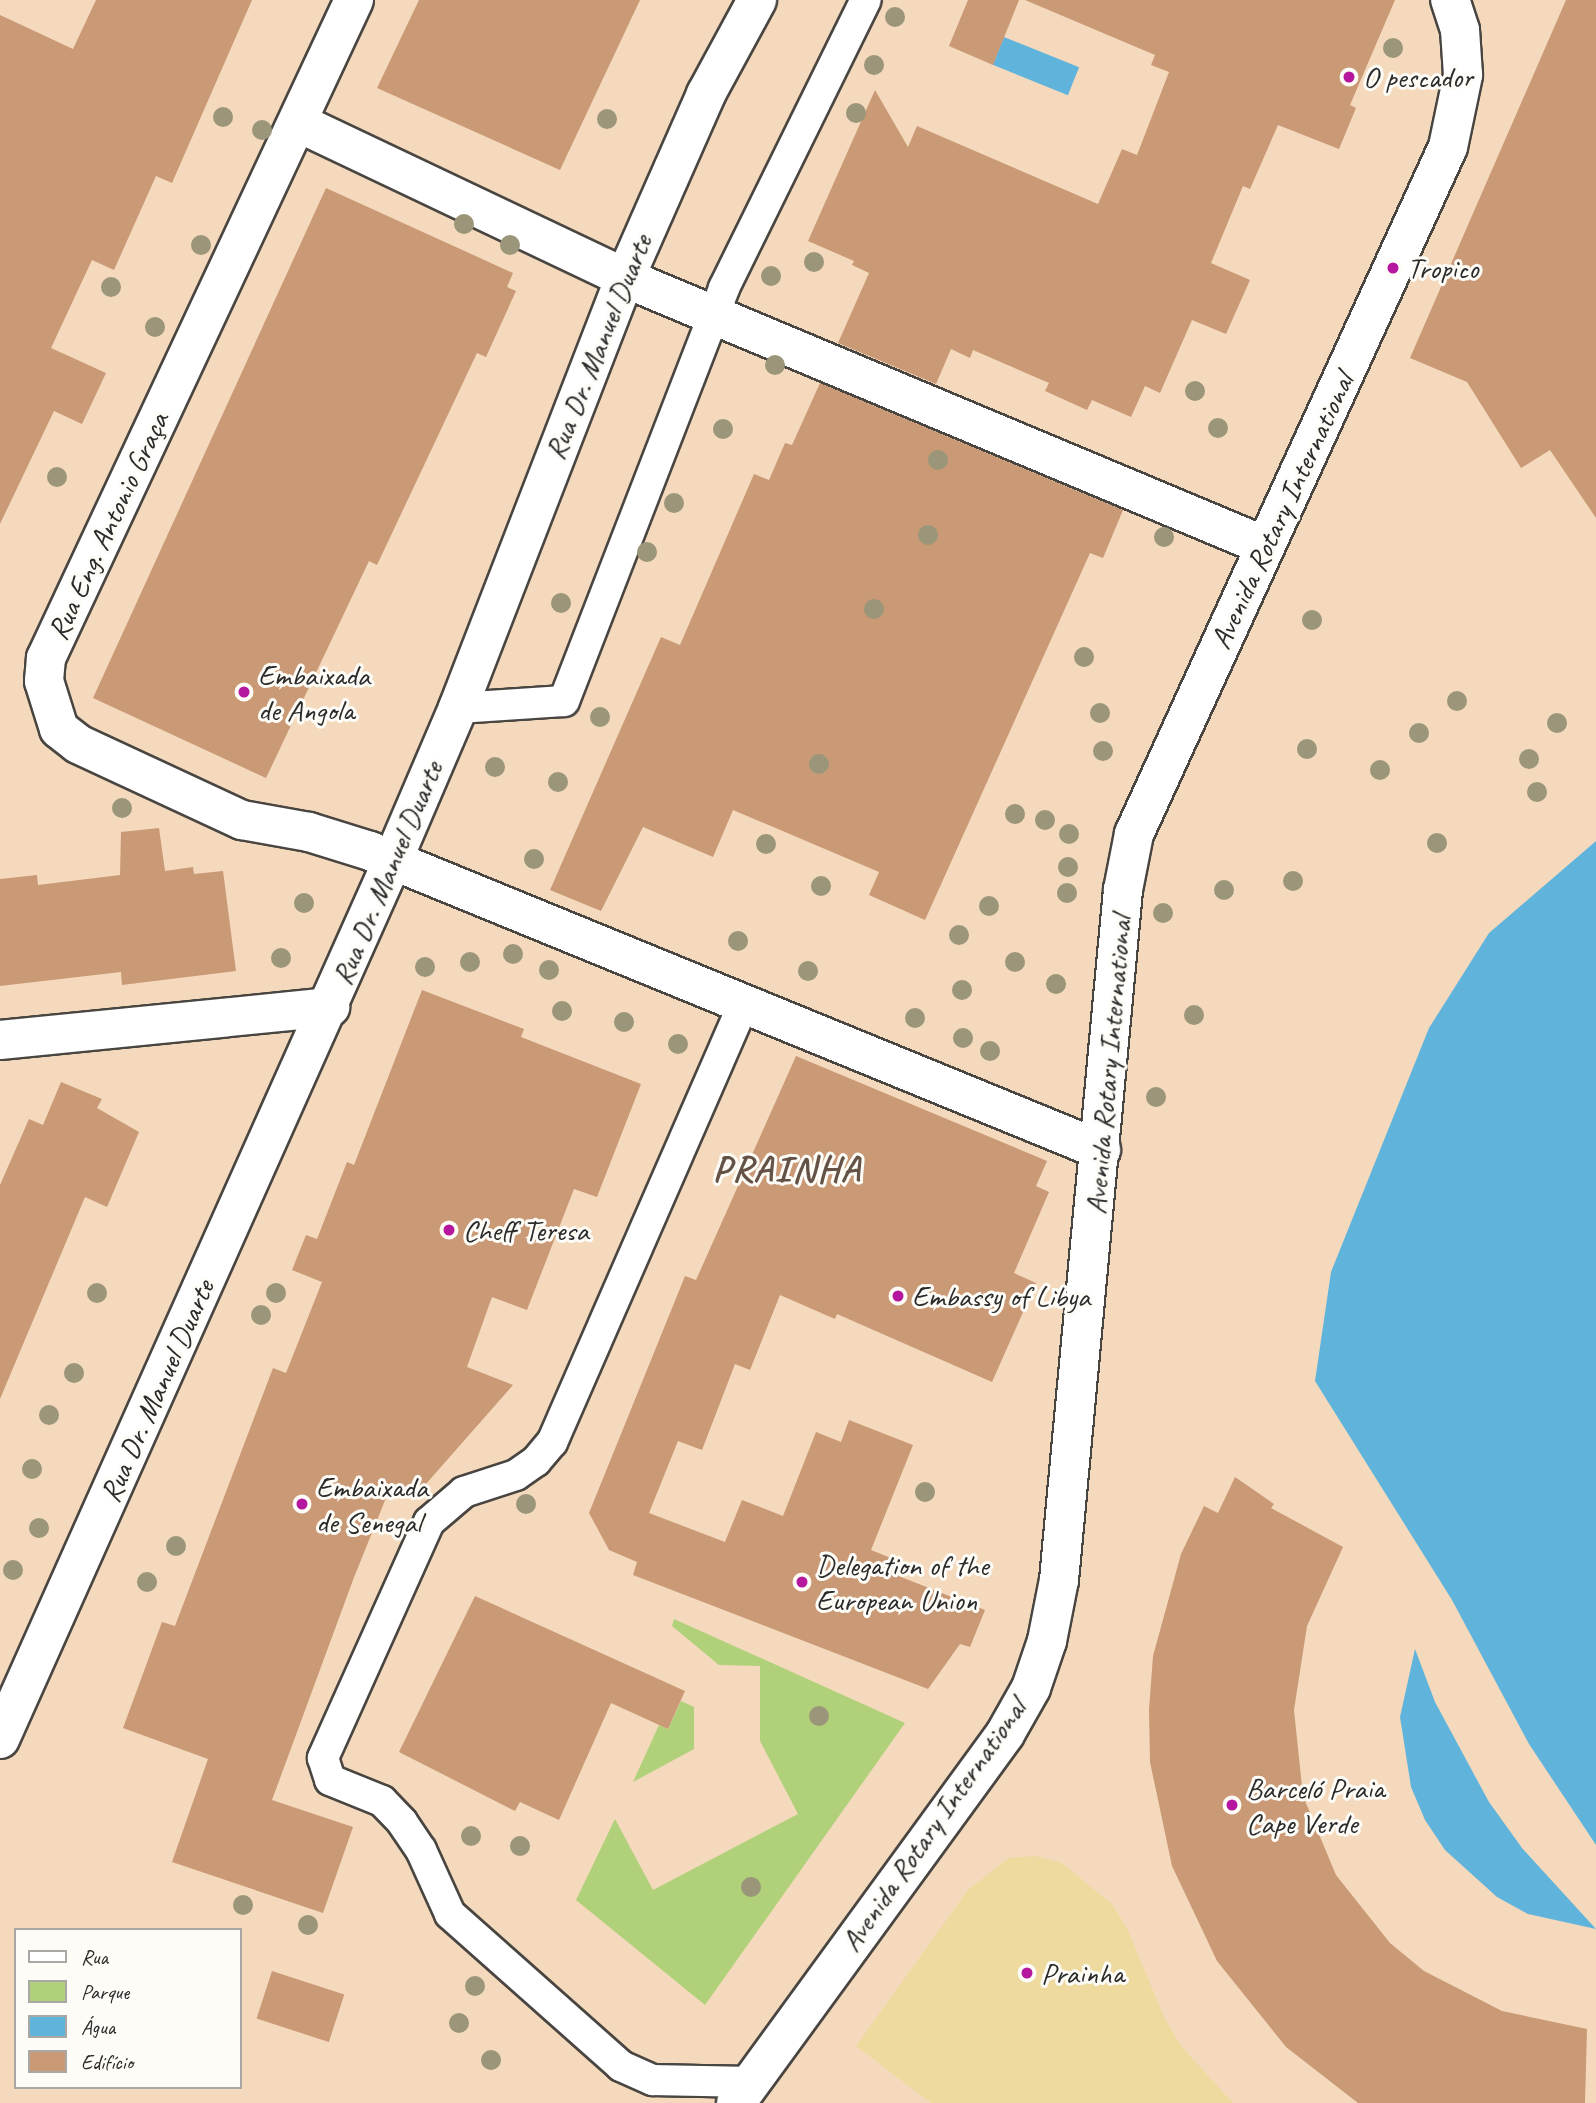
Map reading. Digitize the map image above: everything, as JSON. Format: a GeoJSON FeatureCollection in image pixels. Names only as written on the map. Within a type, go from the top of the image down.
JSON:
{"type":"FeatureCollection","features":[{"type":"Feature","properties":{"kind":"street","name":"Rua Eng. Antonio Graça"},"geometry":{"type":"LineString","coordinates":[[354,0],[299,123],[46,658],[44,681],[59,729],[78,744],[242,820],[346,842],[1101,1150]]}},
{"type":"Feature","properties":{"kind":"street","name":"Rua Dr. Manuel Duarte"},"geometry":{"type":"LineString","coordinates":[[0,1739],[330,1007],[458,708],[625,278],[706,93],[757,0]]}},
{"type":"Feature","properties":{"kind":"street","name":"Avenida Rotary International"},"geometry":{"type":"LineString","coordinates":[[744,2092],[1005,1734],[1031,1688],[1047,1640],[1059,1580],[1101,1150],[1123,890],[1134,834],[1448,147],[1463,75],[1460,30],[1450,0]]}},
{"type":"Feature","properties":{"kind":"street"},"geometry":{"type":"LineString","coordinates":[[299,123],[625,278],[1265,546]]}},
{"type":"Feature","properties":{"kind":"street"},"geometry":{"type":"LineString","coordinates":[[0,1040],[330,1007]]}},
{"type":"Feature","properties":{"kind":"lane"},"geometry":{"type":"LineString","coordinates":[[458,708],[564,701],[713,316],[866,0]]}},
{"type":"Feature","properties":{"kind":"lane"},"geometry":{"type":"LineString","coordinates":[[744,1003],[552,1442],[516,1475],[464,1492],[429,1522],[323,1758],[330,1780],[382,1801],[402,1822],[421,1850],[450,1914],[621,2066],[653,2080],[744,2092]]}},
{"type":"Feature","properties":{"kind":"green space"},"geometry":{"type":"Polygon","coordinates":[[[674,1619],[905,1723],[705,2005],[576,1900],[615,1819],[653,1890],[798,1814],[760,1741],[760,1666],[719,1665],[672,1626],[674,1619]]]}},
{"type":"Feature","properties":{"kind":"green space"},"geometry":{"type":"Polygon","coordinates":[[[681,1701],[694,1707],[694,1749],[633,1782],[659,1725],[668,1729],[681,1701]]]}},
{"type":"Feature","properties":{"kind":"sand","name":"Prainha"},"geometry":{"type":"Polygon","coordinates":[[[1035,1856],[1062,1863],[1112,1904],[1128,1930],[1163,2015],[1181,2046],[1233,2103],[931,2103],[856,2046],[968,1890],[1009,1858],[1035,1856]]]}},
{"type":"Feature","properties":{"kind":"water"},"geometry":{"type":"Polygon","coordinates":[[[1004,37],[1079,67],[1068,95],[993,65],[1004,37]]]}},
{"type":"Feature","properties":{"kind":"water"},"geometry":{"type":"Polygon","coordinates":[[[1596,841],[1596,1845],[1529,1744],[1452,1600],[1315,1381],[1331,1272],[1429,1028],[1489,933],[1596,841]]]}},
{"type":"Feature","properties":{"kind":"water"},"geometry":{"type":"Polygon","coordinates":[[[1415,1649],[1435,1702],[1489,1802],[1522,1848],[1596,1929],[1528,1914],[1497,1897],[1445,1850],[1425,1820],[1411,1787],[1400,1717],[1415,1649]]]}},
{"type":"Feature","properties":{"kind":"building"},"geometry":{"type":"Polygon","coordinates":[[[96,0],[252,0],[172,183],[156,176],[114,270],[92,260],[51,348],[106,373],[82,424],[54,411],[0,524],[0,15],[73,49],[96,0]]]}},
{"type":"Feature","properties":{"kind":"building"},"geometry":{"type":"Polygon","coordinates":[[[419,0],[640,0],[560,170],[377,88],[419,0]]]}},
{"type":"Feature","properties":{"kind":"building"},"geometry":{"type":"Polygon","coordinates":[[[968,0],[1019,0],[993,65],[949,46],[968,0]]]}},
{"type":"Feature","properties":{"kind":"building"},"geometry":{"type":"Polygon","coordinates":[[[1025,0],[1395,0],[1350,105],[1356,108],[1339,149],[1278,125],[1250,189],[1243,186],[1211,263],[1250,280],[1226,334],[1192,320],[1160,393],[1145,386],[1131,417],[1092,400],[1087,410],[1045,391],[1049,383],[973,350],[970,358],[951,349],[936,384],[838,343],[869,273],[852,265],[854,261],[808,241],[875,90],[908,147],[917,126],[1098,204],[1122,149],[1137,155],[1169,72],[1151,65],[1155,55],[1025,0]]]}},
{"type":"Feature","properties":{"kind":"building"},"geometry":{"type":"Polygon","coordinates":[[[1566,0],[1596,0],[1596,518],[1550,450],[1521,468],[1467,382],[1410,358],[1566,0]]]}},
{"type":"Feature","properties":{"kind":"building"},"geometry":{"type":"Polygon","coordinates":[[[326,188],[513,273],[507,287],[516,291],[486,357],[477,353],[377,565],[369,561],[266,778],[93,698],[326,188]]]}},
{"type":"Feature","properties":{"kind":"building"},"geometry":{"type":"Polygon","coordinates":[[[820,383],[1123,510],[1103,558],[1090,553],[925,920],[869,895],[879,872],[733,810],[713,857],[643,827],[601,911],[550,890],[661,637],[680,645],[754,474],[769,480],[785,443],[792,445],[820,383]]]}},
{"type":"Feature","properties":{"kind":"building"},"geometry":{"type":"Polygon","coordinates":[[[159,828],[165,871],[193,867],[194,874],[223,871],[236,971],[122,985],[121,972],[0,986],[0,879],[37,875],[38,885],[120,875],[121,832],[159,828]]]}},
{"type":"Feature","properties":{"kind":"building"},"geometry":{"type":"Polygon","coordinates":[[[422,990],[524,1029],[521,1037],[641,1084],[597,1197],[574,1189],[527,1310],[492,1297],[467,1367],[513,1385],[418,1493],[392,1483],[353,1580],[272,1800],[353,1827],[323,1913],[172,1862],[208,1759],[123,1728],[162,1622],[175,1626],[273,1368],[286,1373],[322,1282],[292,1270],[306,1235],[317,1239],[347,1162],[354,1165],[422,990]]]}},
{"type":"Feature","properties":{"kind":"building"},"geometry":{"type":"Polygon","coordinates":[[[796,1056],[1047,1161],[1036,1186],[1049,1192],[1014,1273],[1036,1283],[992,1382],[837,1314],[835,1319],[780,1295],[750,1370],[735,1364],[702,1450],[678,1441],[649,1513],[725,1542],[742,1500],[783,1516],[816,1432],[841,1442],[849,1420],[913,1445],[871,1550],[901,1562],[896,1575],[985,1610],[970,1647],[960,1644],[928,1689],[633,1575],[637,1562],[609,1550],[589,1513],[685,1276],[696,1280],[796,1056]]]}},
{"type":"Feature","properties":{"kind":"building"},"geometry":{"type":"Polygon","coordinates":[[[61,1082],[102,1099],[97,1108],[139,1132],[107,1207],[85,1197],[0,1399],[0,1185],[29,1119],[43,1125],[61,1082]]]}},
{"type":"Feature","properties":{"kind":"building","name":"Barceló Praia Cape Verde"},"geometry":{"type":"Polygon","coordinates":[[[1235,1477],[1274,1504],[1271,1508],[1343,1547],[1307,1626],[1294,1710],[1303,1796],[1336,1875],[1390,1943],[1424,1971],[1502,2011],[1587,2029],[1585,2103],[1358,2103],[1286,2047],[1217,1961],[1172,1866],[1150,1762],[1149,1709],[1153,1656],[1181,1554],[1204,1506],[1218,1513],[1235,1477]]]}},
{"type":"Feature","properties":{"kind":"building"},"geometry":{"type":"Polygon","coordinates":[[[475,1596],[685,1691],[668,1729],[611,1703],[559,1820],[520,1802],[515,1811],[399,1752],[475,1596]]]}},
{"type":"Feature","properties":{"kind":"building"},"geometry":{"type":"Polygon","coordinates":[[[272,1971],[344,1994],[329,2042],[257,2019],[272,1971]]]}},
{"type":"Feature","properties":{"kind":"place","name":"O pescador"},"geometry":{"type":"Point","coordinates":[1349,77]}},
{"type":"Feature","properties":{"kind":"place","name":"Tropico"},"geometry":{"type":"Point","coordinates":[1393,268]}},
{"type":"Feature","properties":{"kind":"place","name":"Embaixada de Angola"},"geometry":{"type":"Point","coordinates":[244,692]}},
{"type":"Feature","properties":{"kind":"place","name":"Cheff Teresa"},"geometry":{"type":"Point","coordinates":[449,1230]}},
{"type":"Feature","properties":{"kind":"place","name":"Embassy of Libya"},"geometry":{"type":"Point","coordinates":[898,1296]}},
{"type":"Feature","properties":{"kind":"place","name":"Embaixada de Senegal"},"geometry":{"type":"Point","coordinates":[302,1504]}},
{"type":"Feature","properties":{"kind":"place","name":"Delegation of the European Union"},"geometry":{"type":"Point","coordinates":[802,1582]}},
{"type":"Feature","properties":{"kind":"place","name":"Barceló Praia Cape Verde"},"geometry":{"type":"Point","coordinates":[1232,1805]}},
{"type":"Feature","properties":{"kind":"place","name":"Prainha"},"geometry":{"type":"Point","coordinates":[1027,1973]}},
{"type":"Feature","properties":{"kind":"district","name":"PRAINHA"},"geometry":{"type":"Point","coordinates":[787,1169]}}]}
